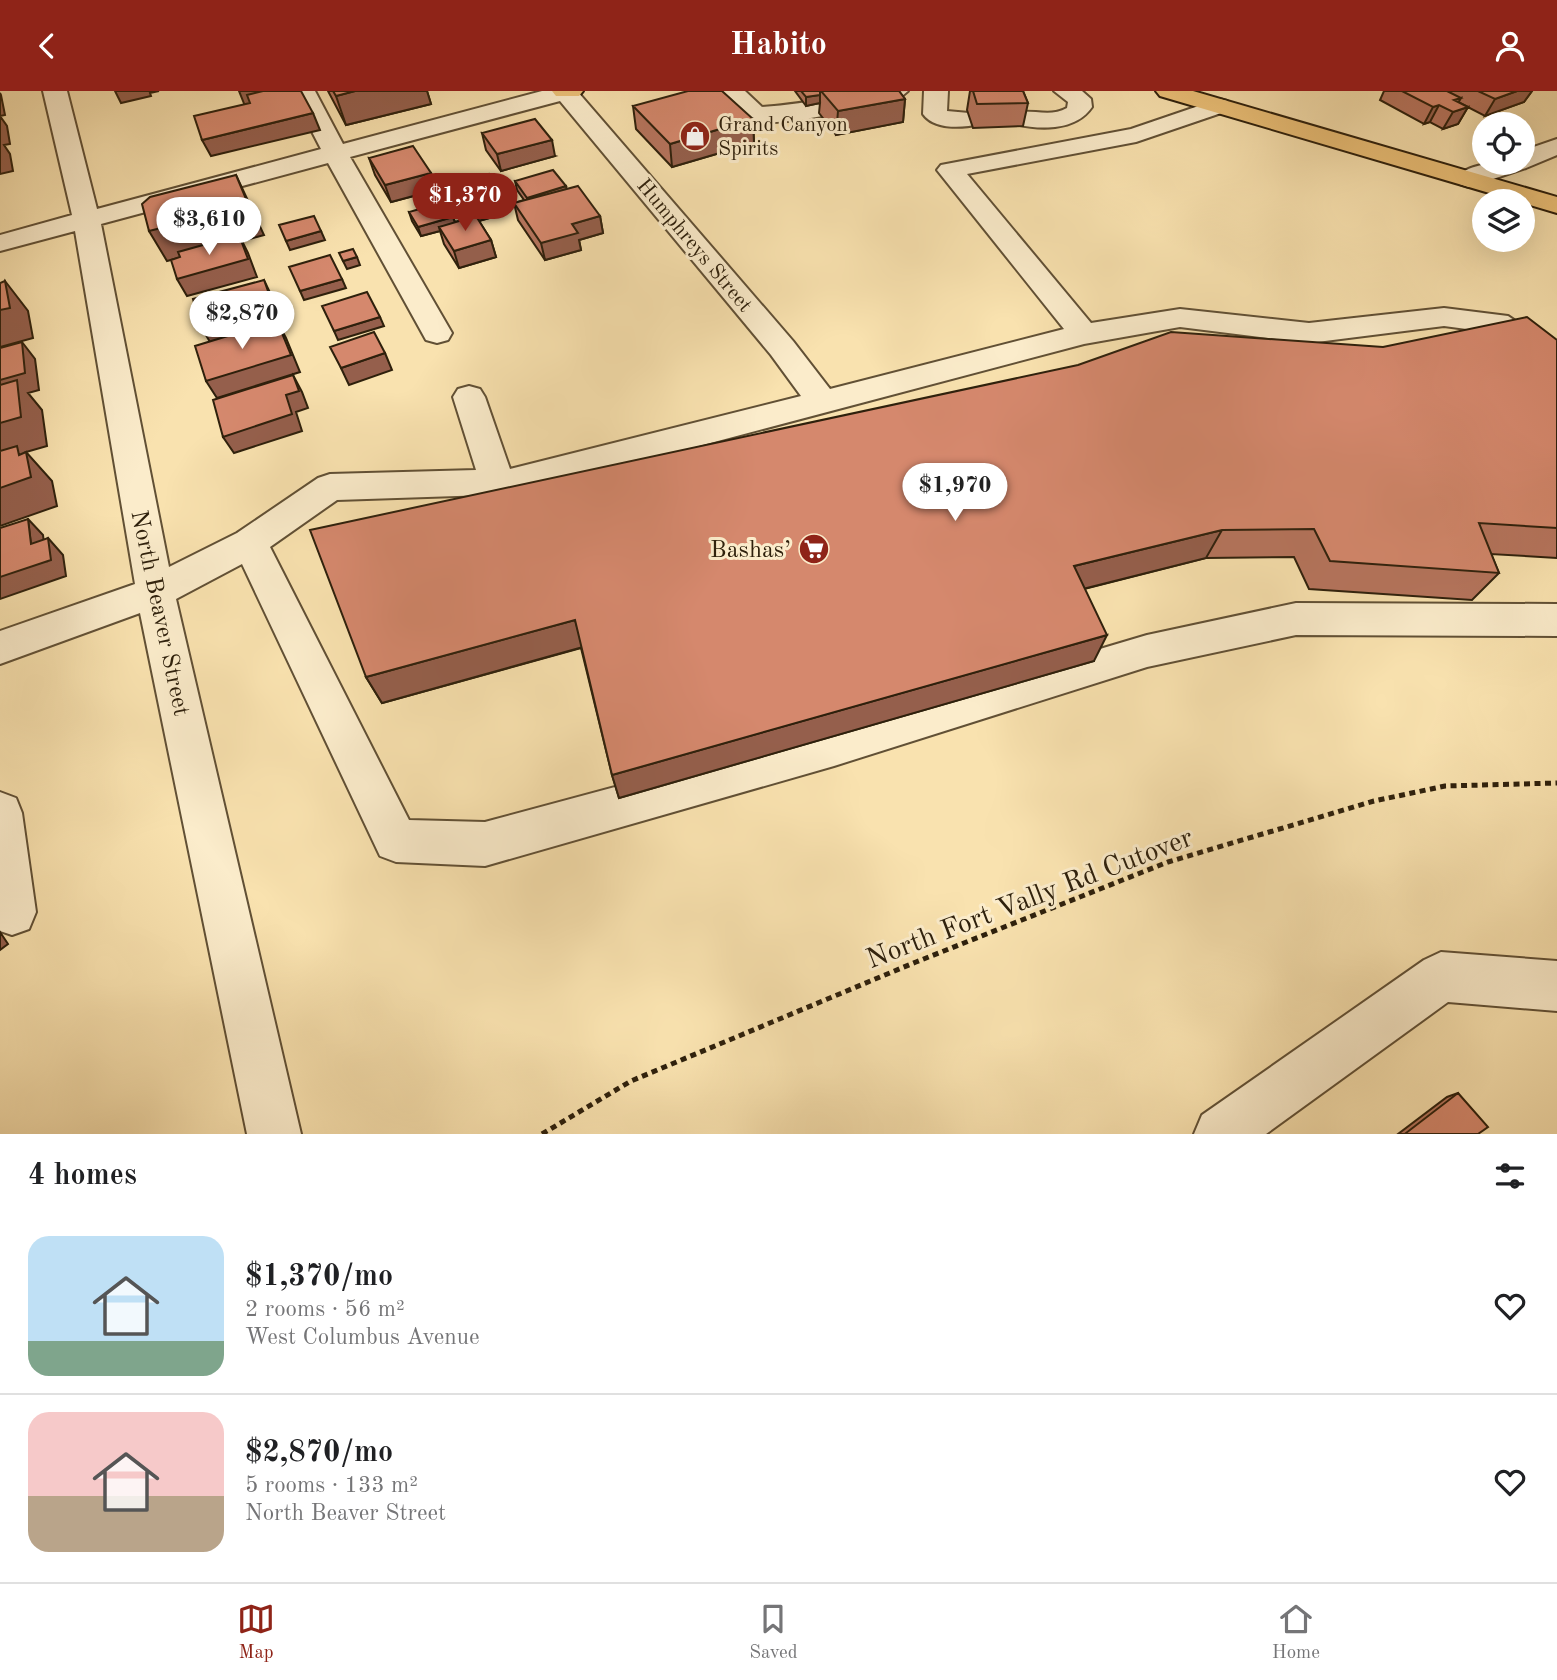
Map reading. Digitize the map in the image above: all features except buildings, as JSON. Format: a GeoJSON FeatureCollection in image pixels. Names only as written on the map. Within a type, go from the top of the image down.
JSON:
{"type":"FeatureCollection","features":[{"type":"Feature","properties":{"kind":"main road"},"geometry":{"type":"LineString","coordinates":[[1168,91],[1557,205]]}},
{"type":"Feature","properties":{"kind":"street","name":"North Beaver Street"},"geometry":{"type":"LineString","coordinates":[[55,91],[88,222],[155,592],[274,1134]]}},
{"type":"Feature","properties":{"kind":"street"},"geometry":{"type":"LineString","coordinates":[[303,91],[335,155],[387,241],[437,333]]}},
{"type":"Feature","properties":{"kind":"street"},"geometry":{"type":"LineString","coordinates":[[0,243],[88,222],[567,91]]}},
{"type":"Feature","properties":{"kind":"street","name":"Humphreys Street"},"geometry":{"type":"LineString","coordinates":[[567,91],[782,348],[822,402]]}},
{"type":"Feature","properties":{"kind":"street"},"geometry":{"type":"LineString","coordinates":[[727,94],[791,91]]}},
{"type":"Feature","properties":{"kind":"street"},"geometry":{"type":"LineString","coordinates":[[727,94],[756,115],[802,112],[888,96],[896,91]]}},
{"type":"Feature","properties":{"kind":"street"},"geometry":{"type":"LineString","coordinates":[[936,91],[935,114],[945,119],[971,119]]}},
{"type":"Feature","properties":{"kind":"street"},"geometry":{"type":"LineString","coordinates":[[1020,118],[1065,118],[1076,114],[1080,107],[1079,99],[1066,91]]}},
{"type":"Feature","properties":{"kind":"street"},"geometry":{"type":"LineString","coordinates":[[1084,334],[950,170],[1136,135],[1219,106]]}},
{"type":"Feature","properties":{"kind":"street"},"geometry":{"type":"LineString","coordinates":[[601,134],[629,125]]}},
{"type":"Feature","properties":{"kind":"street"},"geometry":{"type":"LineString","coordinates":[[1535,155],[1557,146]]}},
{"type":"Feature","properties":{"kind":"street"},"geometry":{"type":"LineString","coordinates":[[1469,179],[1481,175]]}},
{"type":"Feature","properties":{"kind":"street"},"geometry":{"type":"LineString","coordinates":[[0,649],[155,592],[250,543],[330,487],[518,481],[1084,334],[1180,318],[1309,333],[1444,317],[1497,323],[1557,363]]}},
{"type":"Feature","properties":{"kind":"street"},"geometry":{"type":"LineString","coordinates":[[469,397],[497,481]]}},
{"type":"Feature","properties":{"kind":"street"},"geometry":{"type":"LineString","coordinates":[[250,543],[396,841],[485,844],[834,747],[1147,651],[1296,619],[1557,620]]}},
{"type":"Feature","properties":{"kind":"street"},"geometry":{"type":"LineString","coordinates":[[0,813],[12,912]]}},
{"type":"Feature","properties":{"kind":"street"},"geometry":{"type":"LineString","coordinates":[[1221,1134],[1441,977],[1557,986]]}},
{"type":"Feature","properties":{"kind":"path","name":"North Fort Vally Rd Cutover"},"geometry":{"type":"LineString","coordinates":[[542,1134],[631,1081],[904,967],[1168,862],[1374,801],[1445,786],[1557,783]]}},
{"type":"Feature","properties":{"kind":"place","name":"Grand Canyon Spirits"},"geometry":{"type":"Point","coordinates":[695,136]}},
{"type":"Feature","properties":{"kind":"place","name":"Bashas’"},"geometry":{"type":"Point","coordinates":[814,549]}}]}
